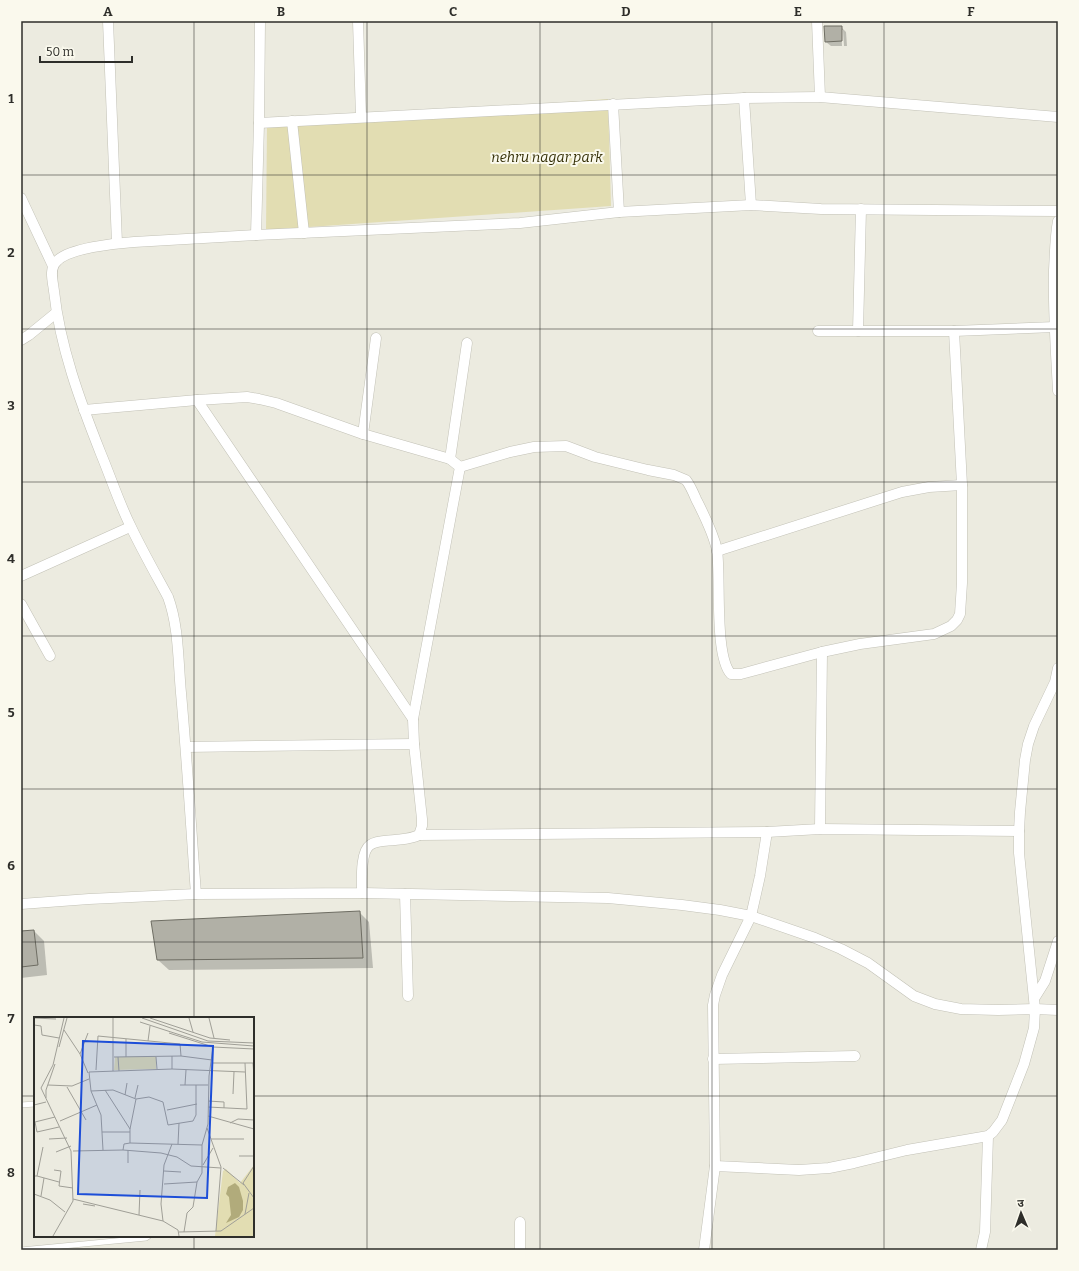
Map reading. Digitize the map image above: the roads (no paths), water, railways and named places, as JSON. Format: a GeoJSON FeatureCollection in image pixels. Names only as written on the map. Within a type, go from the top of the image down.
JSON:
{"type":"FeatureCollection","features":[{"type":"Feature","properties":{"kind":"street"},"geometry":{"type":"LineString","coordinates":[[108,21],[117,243]]}},
{"type":"Feature","properties":{"kind":"street"},"geometry":{"type":"LineString","coordinates":[[256,235],[260,21]]}},
{"type":"Feature","properties":{"kind":"street"},"geometry":{"type":"LineString","coordinates":[[358,21],[361,118]]}},
{"type":"Feature","properties":{"kind":"street"},"geometry":{"type":"LineString","coordinates":[[817,21],[820,97]]}},
{"type":"Feature","properties":{"kind":"street"},"geometry":{"type":"LineString","coordinates":[[259,123],[613,104],[744,98],[820,97],[1058,118]]}},
{"type":"Feature","properties":{"kind":"street"},"geometry":{"type":"LineString","coordinates":[[744,98],[751,205]]}},
{"type":"Feature","properties":{"kind":"street"},"geometry":{"type":"LineString","coordinates":[[613,104],[620,212]]}},
{"type":"Feature","properties":{"kind":"street"},"geometry":{"type":"LineString","coordinates":[[292,121],[304,233]]}},
{"type":"Feature","properties":{"kind":"street"},"geometry":{"type":"LineString","coordinates":[[21,198],[53,266],[52,274],[56,313],[65,350],[84,410],[130,527],[168,596],[171,606],[176,630],[196,894]]}},
{"type":"Feature","properties":{"kind":"street"},"geometry":{"type":"LineString","coordinates":[[53,266],[61,257],[76,251],[117,243],[520,223],[620,212],[751,205],[861,210],[1058,212]]}},
{"type":"Feature","properties":{"kind":"street"},"geometry":{"type":"LineString","coordinates":[[858,331],[861,210]]}},
{"type":"Feature","properties":{"kind":"street"},"geometry":{"type":"LineString","coordinates":[[1058,221],[1055,252],[1055,327],[1058,391]]}},
{"type":"Feature","properties":{"kind":"street"},"geometry":{"type":"LineString","coordinates":[[21,340],[56,313]]}},
{"type":"Feature","properties":{"kind":"street"},"geometry":{"type":"LineString","coordinates":[[818,331],[954,331],[1055,327]]}},
{"type":"Feature","properties":{"kind":"street"},"geometry":{"type":"LineString","coordinates":[[460,467],[534,447],[566,446],[595,457],[682,477],[688,482],[708,524],[717,551],[720,638],[726,667],[731,674],[741,674],[822,652],[860,644],[934,634],[951,626],[960,614],[962,583],[962,485],[954,331]]}},
{"type":"Feature","properties":{"kind":"street"},"geometry":{"type":"LineString","coordinates":[[363,434],[376,338]]}},
{"type":"Feature","properties":{"kind":"street"},"geometry":{"type":"LineString","coordinates":[[450,458],[467,343]]}},
{"type":"Feature","properties":{"kind":"street"},"geometry":{"type":"LineString","coordinates":[[84,410],[246,397],[267,400],[363,434],[450,458],[460,467]]}},
{"type":"Feature","properties":{"kind":"street"},"geometry":{"type":"LineString","coordinates":[[196,400],[413,719]]}},
{"type":"Feature","properties":{"kind":"street"},"geometry":{"type":"LineString","coordinates":[[419,836],[422,826],[422,819],[414,744],[413,719],[460,467]]}},
{"type":"Feature","properties":{"kind":"street"},"geometry":{"type":"LineString","coordinates":[[717,551],[902,492],[929,487],[962,485]]}},
{"type":"Feature","properties":{"kind":"street"},"geometry":{"type":"LineString","coordinates":[[21,576],[130,527]]}},
{"type":"Feature","properties":{"kind":"street"},"geometry":{"type":"LineString","coordinates":[[21,604],[50,656]]}},
{"type":"Feature","properties":{"kind":"street"},"geometry":{"type":"LineString","coordinates":[[820,829],[822,652]]}},
{"type":"Feature","properties":{"kind":"street"},"geometry":{"type":"LineString","coordinates":[[714,1166],[798,1170],[829,1168],[908,1150],[988,1136],[1002,1120],[1024,1064],[1034,1028],[1035,997],[1020,870],[1018,831],[1025,760],[1034,726],[1057,684],[1058,668]]}},
{"type":"Feature","properties":{"kind":"street"},"geometry":{"type":"LineString","coordinates":[[186,747],[414,744]]}},
{"type":"Feature","properties":{"kind":"street"},"geometry":{"type":"LineString","coordinates":[[362,893],[364,852],[370,845],[380,841],[412,839],[419,836],[768,832],[820,829],[1018,831]]}},
{"type":"Feature","properties":{"kind":"street"},"geometry":{"type":"LineString","coordinates":[[704,1250],[714,1166],[714,995],[722,974],[751,916],[768,832]]}},
{"type":"Feature","properties":{"kind":"street"},"geometry":{"type":"LineString","coordinates":[[21,904],[196,894],[362,893],[569,897],[637,900],[682,905],[751,916],[815,938],[868,963],[914,996],[935,1004],[961,1009],[1058,1010]]}},
{"type":"Feature","properties":{"kind":"street"},"geometry":{"type":"LineString","coordinates":[[405,894],[408,996]]}},
{"type":"Feature","properties":{"kind":"street"},"geometry":{"type":"LineString","coordinates":[[1035,997],[1045,980],[1058,941]]}},
{"type":"Feature","properties":{"kind":"street"},"geometry":{"type":"LineString","coordinates":[[713,1059],[855,1056]]}},
{"type":"Feature","properties":{"kind":"street"},"geometry":{"type":"LineString","coordinates":[[981,1250],[985,1232],[988,1136]]}},
{"type":"Feature","properties":{"kind":"street"},"geometry":{"type":"LineString","coordinates":[[520,1222],[520,1250]]}},
{"type":"Feature","properties":{"kind":"lane"},"geometry":{"type":"LineString","coordinates":[[21,1106],[34,1104]]}},
{"type":"Feature","properties":{"kind":"lane"},"geometry":{"type":"LineString","coordinates":[[21,1250],[148,1237]]}},
{"type":"Feature","properties":{"kind":"park label","name":"nehru nagar park"},"geometry":{"type":"Point","coordinates":[547,157]}}]}
